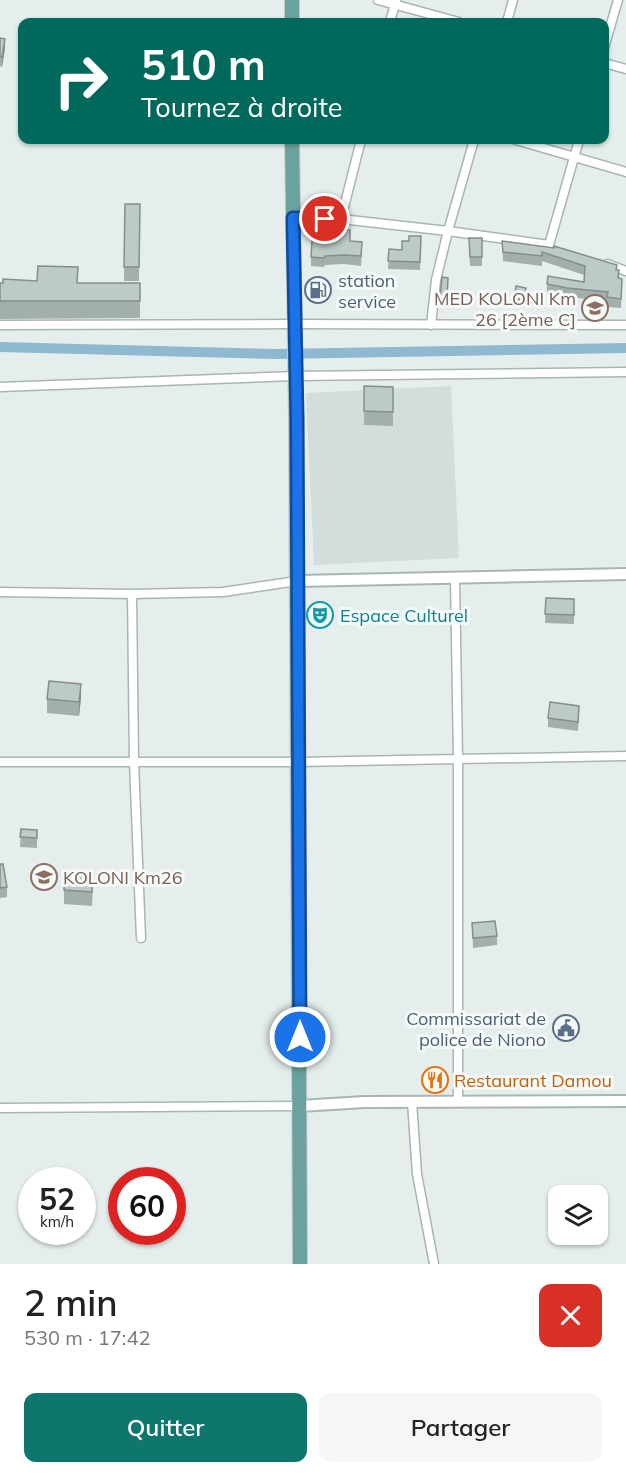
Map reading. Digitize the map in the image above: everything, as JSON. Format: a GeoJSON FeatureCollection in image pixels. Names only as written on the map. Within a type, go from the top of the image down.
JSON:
{"type":"FeatureCollection","features":[{"type":"Feature","properties":{"kind":"main road"},"geometry":{"type":"LineString","coordinates":[[292,0],[292,18]]}},
{"type":"Feature","properties":{"kind":"main road"},"geometry":{"type":"LineString","coordinates":[[292,144],[297,582],[300,1264]]}},
{"type":"Feature","properties":{"kind":"street"},"geometry":{"type":"LineString","coordinates":[[378,0],[395,2],[446,18]]}},
{"type":"Feature","properties":{"kind":"street"},"geometry":{"type":"LineString","coordinates":[[508,18],[513,0]]}},
{"type":"Feature","properties":{"kind":"street"},"geometry":{"type":"LineString","coordinates":[[609,31],[618,0]]}},
{"type":"Feature","properties":{"kind":"street"},"geometry":{"type":"LineString","coordinates":[[391,18],[395,2]]}},
{"type":"Feature","properties":{"kind":"street"},"geometry":{"type":"LineString","coordinates":[[609,64],[626,69]]}},
{"type":"Feature","properties":{"kind":"street"},"geometry":{"type":"LineString","coordinates":[[341,219],[360,144]]}},
{"type":"Feature","properties":{"kind":"street"},"geometry":{"type":"LineString","coordinates":[[431,324],[436,280],[473,144]]}},
{"type":"Feature","properties":{"kind":"street"},"geometry":{"type":"LineString","coordinates":[[530,144],[626,172]]}},
{"type":"Feature","properties":{"kind":"street"},"geometry":{"type":"LineString","coordinates":[[549,245],[578,144]]}},
{"type":"Feature","properties":{"kind":"street"},"geometry":{"type":"LineString","coordinates":[[293,218],[341,219],[448,231],[560,248]]}},
{"type":"Feature","properties":{"kind":"street"},"geometry":{"type":"LineString","coordinates":[[593,260],[626,271]]}},
{"type":"Feature","properties":{"kind":"street"},"geometry":{"type":"LineString","coordinates":[[0,325],[294,330],[431,324],[626,325]]}},
{"type":"Feature","properties":{"kind":"street"},"geometry":{"type":"LineString","coordinates":[[0,387],[295,372],[626,372]]}},
{"type":"Feature","properties":{"kind":"street"},"geometry":{"type":"LineString","coordinates":[[0,592],[132,594],[223,592],[297,582],[626,574]]}},
{"type":"Feature","properties":{"kind":"street"},"geometry":{"type":"LineString","coordinates":[[455,578],[458,759],[458,1102]]}},
{"type":"Feature","properties":{"kind":"street"},"geometry":{"type":"LineString","coordinates":[[132,594],[134,762],[141,938]]}},
{"type":"Feature","properties":{"kind":"street"},"geometry":{"type":"LineString","coordinates":[[0,762],[298,762],[626,756]]}},
{"type":"Feature","properties":{"kind":"street"},"geometry":{"type":"LineString","coordinates":[[0,1108],[300,1106],[364,1102],[626,1101]]}},
{"type":"Feature","properties":{"kind":"street"},"geometry":{"type":"LineString","coordinates":[[412,1102],[417,1174],[435,1264]]}},
{"type":"Feature","properties":{"kind":"shaded area"},"geometry":{"type":"Polygon","coordinates":[[[451,386],[459,558],[314,565],[306,393],[451,386]]]}},
{"type":"Feature","properties":{"kind":"building"},"geometry":{"type":"Polygon","coordinates":[[[0,38],[5,39],[2,57],[0,57],[0,38]]]}},
{"type":"Feature","properties":{"kind":"building"},"geometry":{"type":"Polygon","coordinates":[[[125,204],[140,204],[139,267],[124,267],[125,204]]]}},
{"type":"Feature","properties":{"kind":"building"},"geometry":{"type":"Polygon","coordinates":[[[313,226],[327,227],[326,230],[350,230],[350,241],[362,242],[361,256],[311,257],[313,226]]]}},
{"type":"Feature","properties":{"kind":"building"},"geometry":{"type":"Polygon","coordinates":[[[409,236],[421,236],[420,262],[388,261],[389,249],[402,250],[402,241],[409,241],[409,236]]]}},
{"type":"Feature","properties":{"kind":"building"},"geometry":{"type":"Polygon","coordinates":[[[469,238],[482,238],[482,257],[470,257],[469,238]]]}},
{"type":"Feature","properties":{"kind":"building"},"geometry":{"type":"Polygon","coordinates":[[[502,241],[554,248],[554,246],[617,265],[618,278],[622,279],[621,299],[607,297],[608,292],[547,284],[548,276],[584,282],[585,266],[542,252],[542,256],[503,252],[502,241]]]}},
{"type":"Feature","properties":{"kind":"building"},"geometry":{"type":"Polygon","coordinates":[[[38,266],[78,267],[77,283],[140,283],[140,301],[0,301],[0,283],[3,283],[3,279],[37,281],[38,266]]]}},
{"type":"Feature","properties":{"kind":"building"},"geometry":{"type":"Polygon","coordinates":[[[442,277],[448,278],[447,297],[440,297],[442,277]]]}},
{"type":"Feature","properties":{"kind":"building"},"geometry":{"type":"Polygon","coordinates":[[[311,281],[320,283],[317,295],[308,292],[311,281]]]}},
{"type":"Feature","properties":{"kind":"building"},"geometry":{"type":"Polygon","coordinates":[[[516,286],[526,288],[524,300],[514,299],[516,286]]]}},
{"type":"Feature","properties":{"kind":"building"},"geometry":{"type":"Polygon","coordinates":[[[364,386],[393,387],[393,412],[364,411],[364,386]]]}},
{"type":"Feature","properties":{"kind":"building"},"geometry":{"type":"Polygon","coordinates":[[[546,598],[574,599],[574,615],[545,614],[546,598]]]}},
{"type":"Feature","properties":{"kind":"building"},"geometry":{"type":"Polygon","coordinates":[[[49,681],[81,684],[79,702],[47,699],[49,681]]]}},
{"type":"Feature","properties":{"kind":"building"},"geometry":{"type":"Polygon","coordinates":[[[550,702],[579,706],[578,722],[548,718],[550,702]]]}},
{"type":"Feature","properties":{"kind":"building"},"geometry":{"type":"Polygon","coordinates":[[[21,829],[37,830],[37,838],[20,837],[21,829]]]}},
{"type":"Feature","properties":{"kind":"building"},"geometry":{"type":"Polygon","coordinates":[[[0,864],[3,864],[7,887],[0,888],[0,864]]]}},
{"type":"Feature","properties":{"kind":"building"},"geometry":{"type":"Polygon","coordinates":[[[65,871],[93,874],[92,892],[64,890],[65,871]]]}},
{"type":"Feature","properties":{"kind":"building"},"geometry":{"type":"Polygon","coordinates":[[[495,921],[497,936],[473,938],[472,923],[495,921]]]}},
{"type":"Feature","properties":{"kind":"waterway"},"geometry":{"type":"LineString","coordinates":[[0,347],[277,354],[626,348]]}},
{"type":"Feature","properties":{"kind":"place","name":"station service"},"geometry":{"type":"Point","coordinates":[318,290]}},
{"type":"Feature","properties":{"kind":"place","name":"MED KOLONI Km 26 [2ème C]"},"geometry":{"type":"Point","coordinates":[595,308]}},
{"type":"Feature","properties":{"kind":"place","name":"Espace Culturel"},"geometry":{"type":"Point","coordinates":[320,615]}},
{"type":"Feature","properties":{"kind":"place","name":"KOLONI Km26"},"geometry":{"type":"Point","coordinates":[44,877]}},
{"type":"Feature","properties":{"kind":"place","name":"Commissariat de police de Niono"},"geometry":{"type":"Point","coordinates":[566,1028]}},
{"type":"Feature","properties":{"kind":"place","name":"Restaurant Damou"},"geometry":{"type":"Point","coordinates":[435,1080]}},
{"type":"Feature","properties":{"kind":"route"},"geometry":{"type":"LineString","coordinates":[[300,1037],[297,418],[293,218],[325,219]]}}]}
